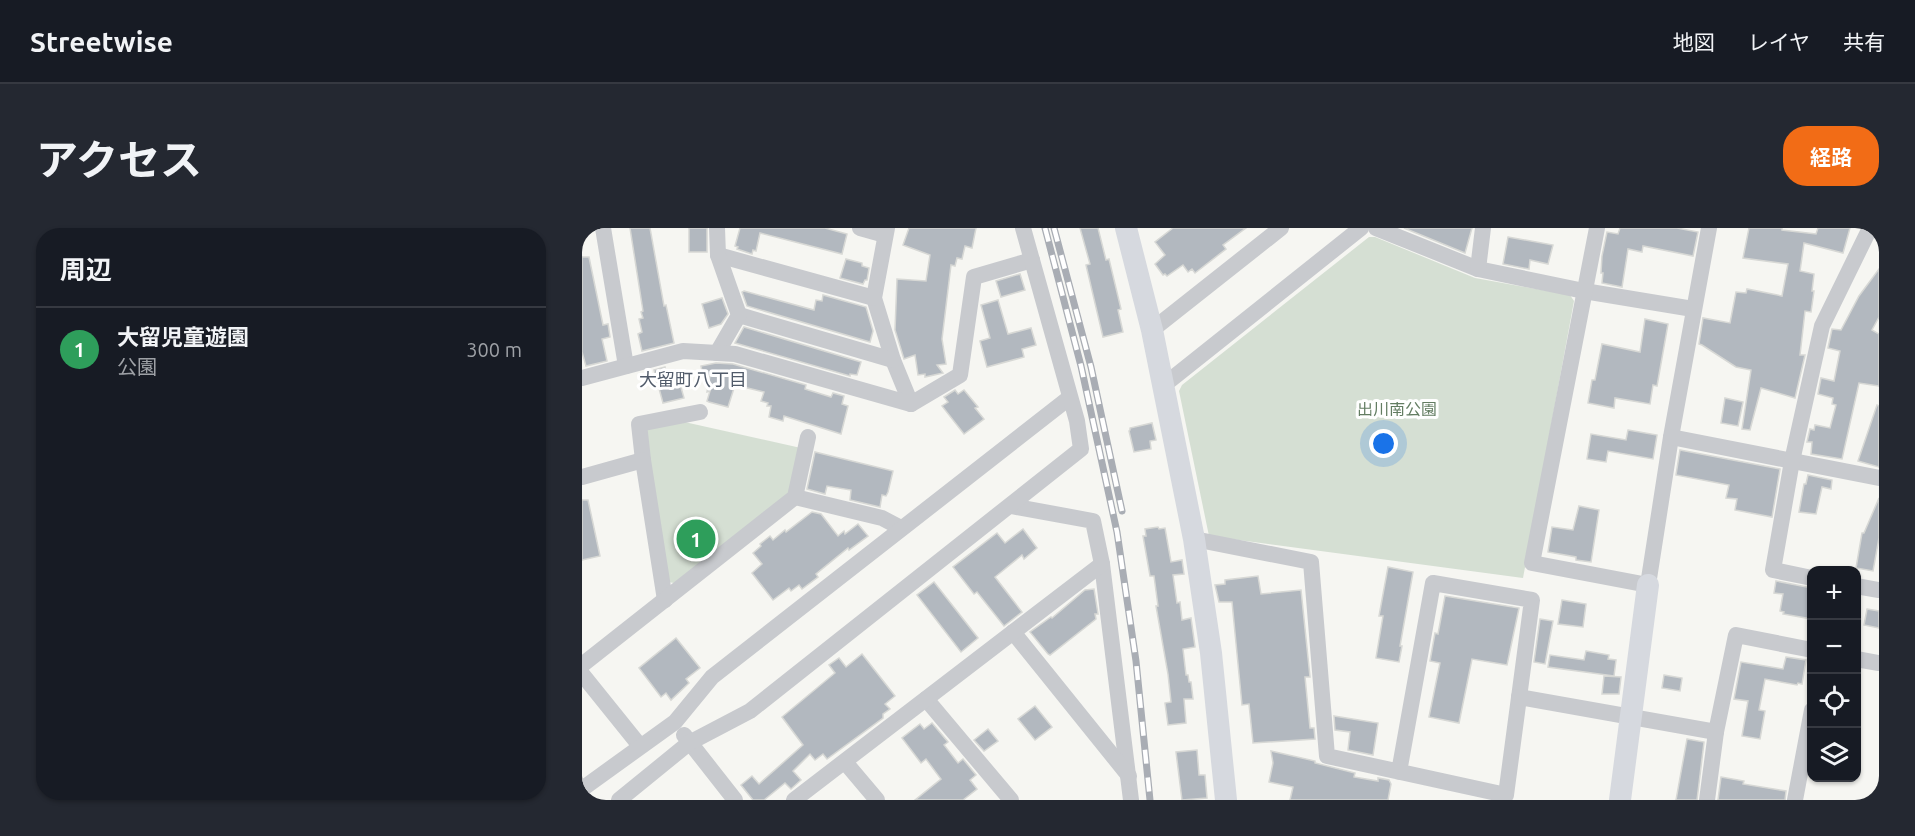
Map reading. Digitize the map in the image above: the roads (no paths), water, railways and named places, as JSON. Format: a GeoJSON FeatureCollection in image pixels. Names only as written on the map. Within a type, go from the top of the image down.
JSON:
{"type":"FeatureCollection","features":[{"type":"Feature","properties":{"kind":"street"},"geometry":{"type":"LineString","coordinates":[[603,228],[626,366]]}},
{"type":"Feature","properties":{"kind":"street"},"geometry":{"type":"LineString","coordinates":[[717,228],[718,255],[739,315],[717,353]]}},
{"type":"Feature","properties":{"kind":"street"},"geometry":{"type":"LineString","coordinates":[[860,228],[886,231],[874,298],[893,360],[911,404]]}},
{"type":"Feature","properties":{"kind":"street"},"geometry":{"type":"LineString","coordinates":[[619,800],[689,743],[750,711],[1081,449],[1077,421],[1023,228]]}},
{"type":"Feature","properties":{"kind":"street"},"geometry":{"type":"LineString","coordinates":[[1126,228],[1152,330],[1194,539],[1211,653],[1226,800]]}},
{"type":"Feature","properties":{"kind":"street"},"geometry":{"type":"LineString","coordinates":[[1152,330],[1281,228]]}},
{"type":"Feature","properties":{"kind":"street"},"geometry":{"type":"LineString","coordinates":[[1164,385],[1361,228]]}},
{"type":"Feature","properties":{"kind":"street"},"geometry":{"type":"LineString","coordinates":[[1376,228],[1478,269],[1584,291],[1693,309]]}},
{"type":"Feature","properties":{"kind":"street"},"geometry":{"type":"LineString","coordinates":[[1478,269],[1483,228]]}},
{"type":"Feature","properties":{"kind":"street"},"geometry":{"type":"LineString","coordinates":[[1597,228],[1532,563],[1648,585]]}},
{"type":"Feature","properties":{"kind":"street"},"geometry":{"type":"LineString","coordinates":[[1620,800],[1648,585],[1671,437],[1709,228]]}},
{"type":"Feature","properties":{"kind":"street"},"geometry":{"type":"LineString","coordinates":[[1807,577],[1773,570],[1792,461],[1822,326],[1873,233]]}},
{"type":"Feature","properties":{"kind":"street"},"geometry":{"type":"LineString","coordinates":[[718,255],[874,298]]}},
{"type":"Feature","properties":{"kind":"street"},"geometry":{"type":"LineString","coordinates":[[582,378],[684,351],[735,354],[911,404],[960,375],[974,277],[1032,261]]}},
{"type":"Feature","properties":{"kind":"street"},"geometry":{"type":"LineString","coordinates":[[739,315],[893,360]]}},
{"type":"Feature","properties":{"kind":"street"},"geometry":{"type":"LineString","coordinates":[[582,789],[675,723],[712,677],[1069,398]]}},
{"type":"Feature","properties":{"kind":"street"},"geometry":{"type":"LineString","coordinates":[[665,600],[639,424],[700,412]]}},
{"type":"Feature","properties":{"kind":"street"},"geometry":{"type":"LineString","coordinates":[[582,665],[795,498],[808,436]]}},
{"type":"Feature","properties":{"kind":"street"},"geometry":{"type":"LineString","coordinates":[[1671,437],[1879,478]]}},
{"type":"Feature","properties":{"kind":"street"},"geometry":{"type":"LineString","coordinates":[[582,477],[643,460]]}},
{"type":"Feature","properties":{"kind":"street"},"geometry":{"type":"LineString","coordinates":[[795,498],[882,518],[901,528]]}},
{"type":"Feature","properties":{"kind":"street"},"geometry":{"type":"LineString","coordinates":[[1011,506],[1093,521],[1102,564],[1131,800]]}},
{"type":"Feature","properties":{"kind":"street"},"geometry":{"type":"LineString","coordinates":[[1194,539],[1311,562],[1327,756],[1399,772],[1506,795],[1532,600],[1433,584],[1399,772]]}},
{"type":"Feature","properties":{"kind":"street"},"geometry":{"type":"LineString","coordinates":[[794,800],[1102,564]]}},
{"type":"Feature","properties":{"kind":"street"},"geometry":{"type":"LineString","coordinates":[[1861,587],[1879,590]]}},
{"type":"Feature","properties":{"kind":"street"},"geometry":{"type":"LineString","coordinates":[[1013,632],[1129,776]]}},
{"type":"Feature","properties":{"kind":"street"},"geometry":{"type":"LineString","coordinates":[[1707,800],[1716,732],[1736,635],[1807,649]]}},
{"type":"Feature","properties":{"kind":"street"},"geometry":{"type":"LineString","coordinates":[[1861,660],[1879,663]]}},
{"type":"Feature","properties":{"kind":"street"},"geometry":{"type":"LineString","coordinates":[[582,674],[640,747]]}},
{"type":"Feature","properties":{"kind":"street"},"geometry":{"type":"LineString","coordinates":[[1519,697],[1716,732]]}},
{"type":"Feature","properties":{"kind":"street"},"geometry":{"type":"LineString","coordinates":[[926,699],[1011,800]]}},
{"type":"Feature","properties":{"kind":"street"},"geometry":{"type":"LineString","coordinates":[[675,723],[735,800]]}},
{"type":"Feature","properties":{"kind":"street"},"geometry":{"type":"LineString","coordinates":[[1795,800],[1809,728]]}},
{"type":"Feature","properties":{"kind":"street"},"geometry":{"type":"LineString","coordinates":[[845,762],[877,800]]}},
{"type":"Feature","properties":{"kind":"railway"},"geometry":{"type":"LineString","coordinates":[[1045,228],[1081,366],[1117,532],[1136,661],[1150,800]]}},
{"type":"Feature","properties":{"kind":"railway"},"geometry":{"type":"LineString","coordinates":[[1054,228],[1091,367],[1122,511]]}},
{"type":"Feature","properties":{"kind":"place","name":"大留児童遊園"},"geometry":{"type":"Point","coordinates":[696,539]}},
{"type":"Feature","properties":{"kind":"district","name":"大留町八丁目"},"geometry":{"type":"Point","coordinates":[693,379]}},
{"type":"Feature","properties":{"kind":"park label","name":"出川南公園"},"geometry":{"type":"Point","coordinates":[1397,409]}}]}
